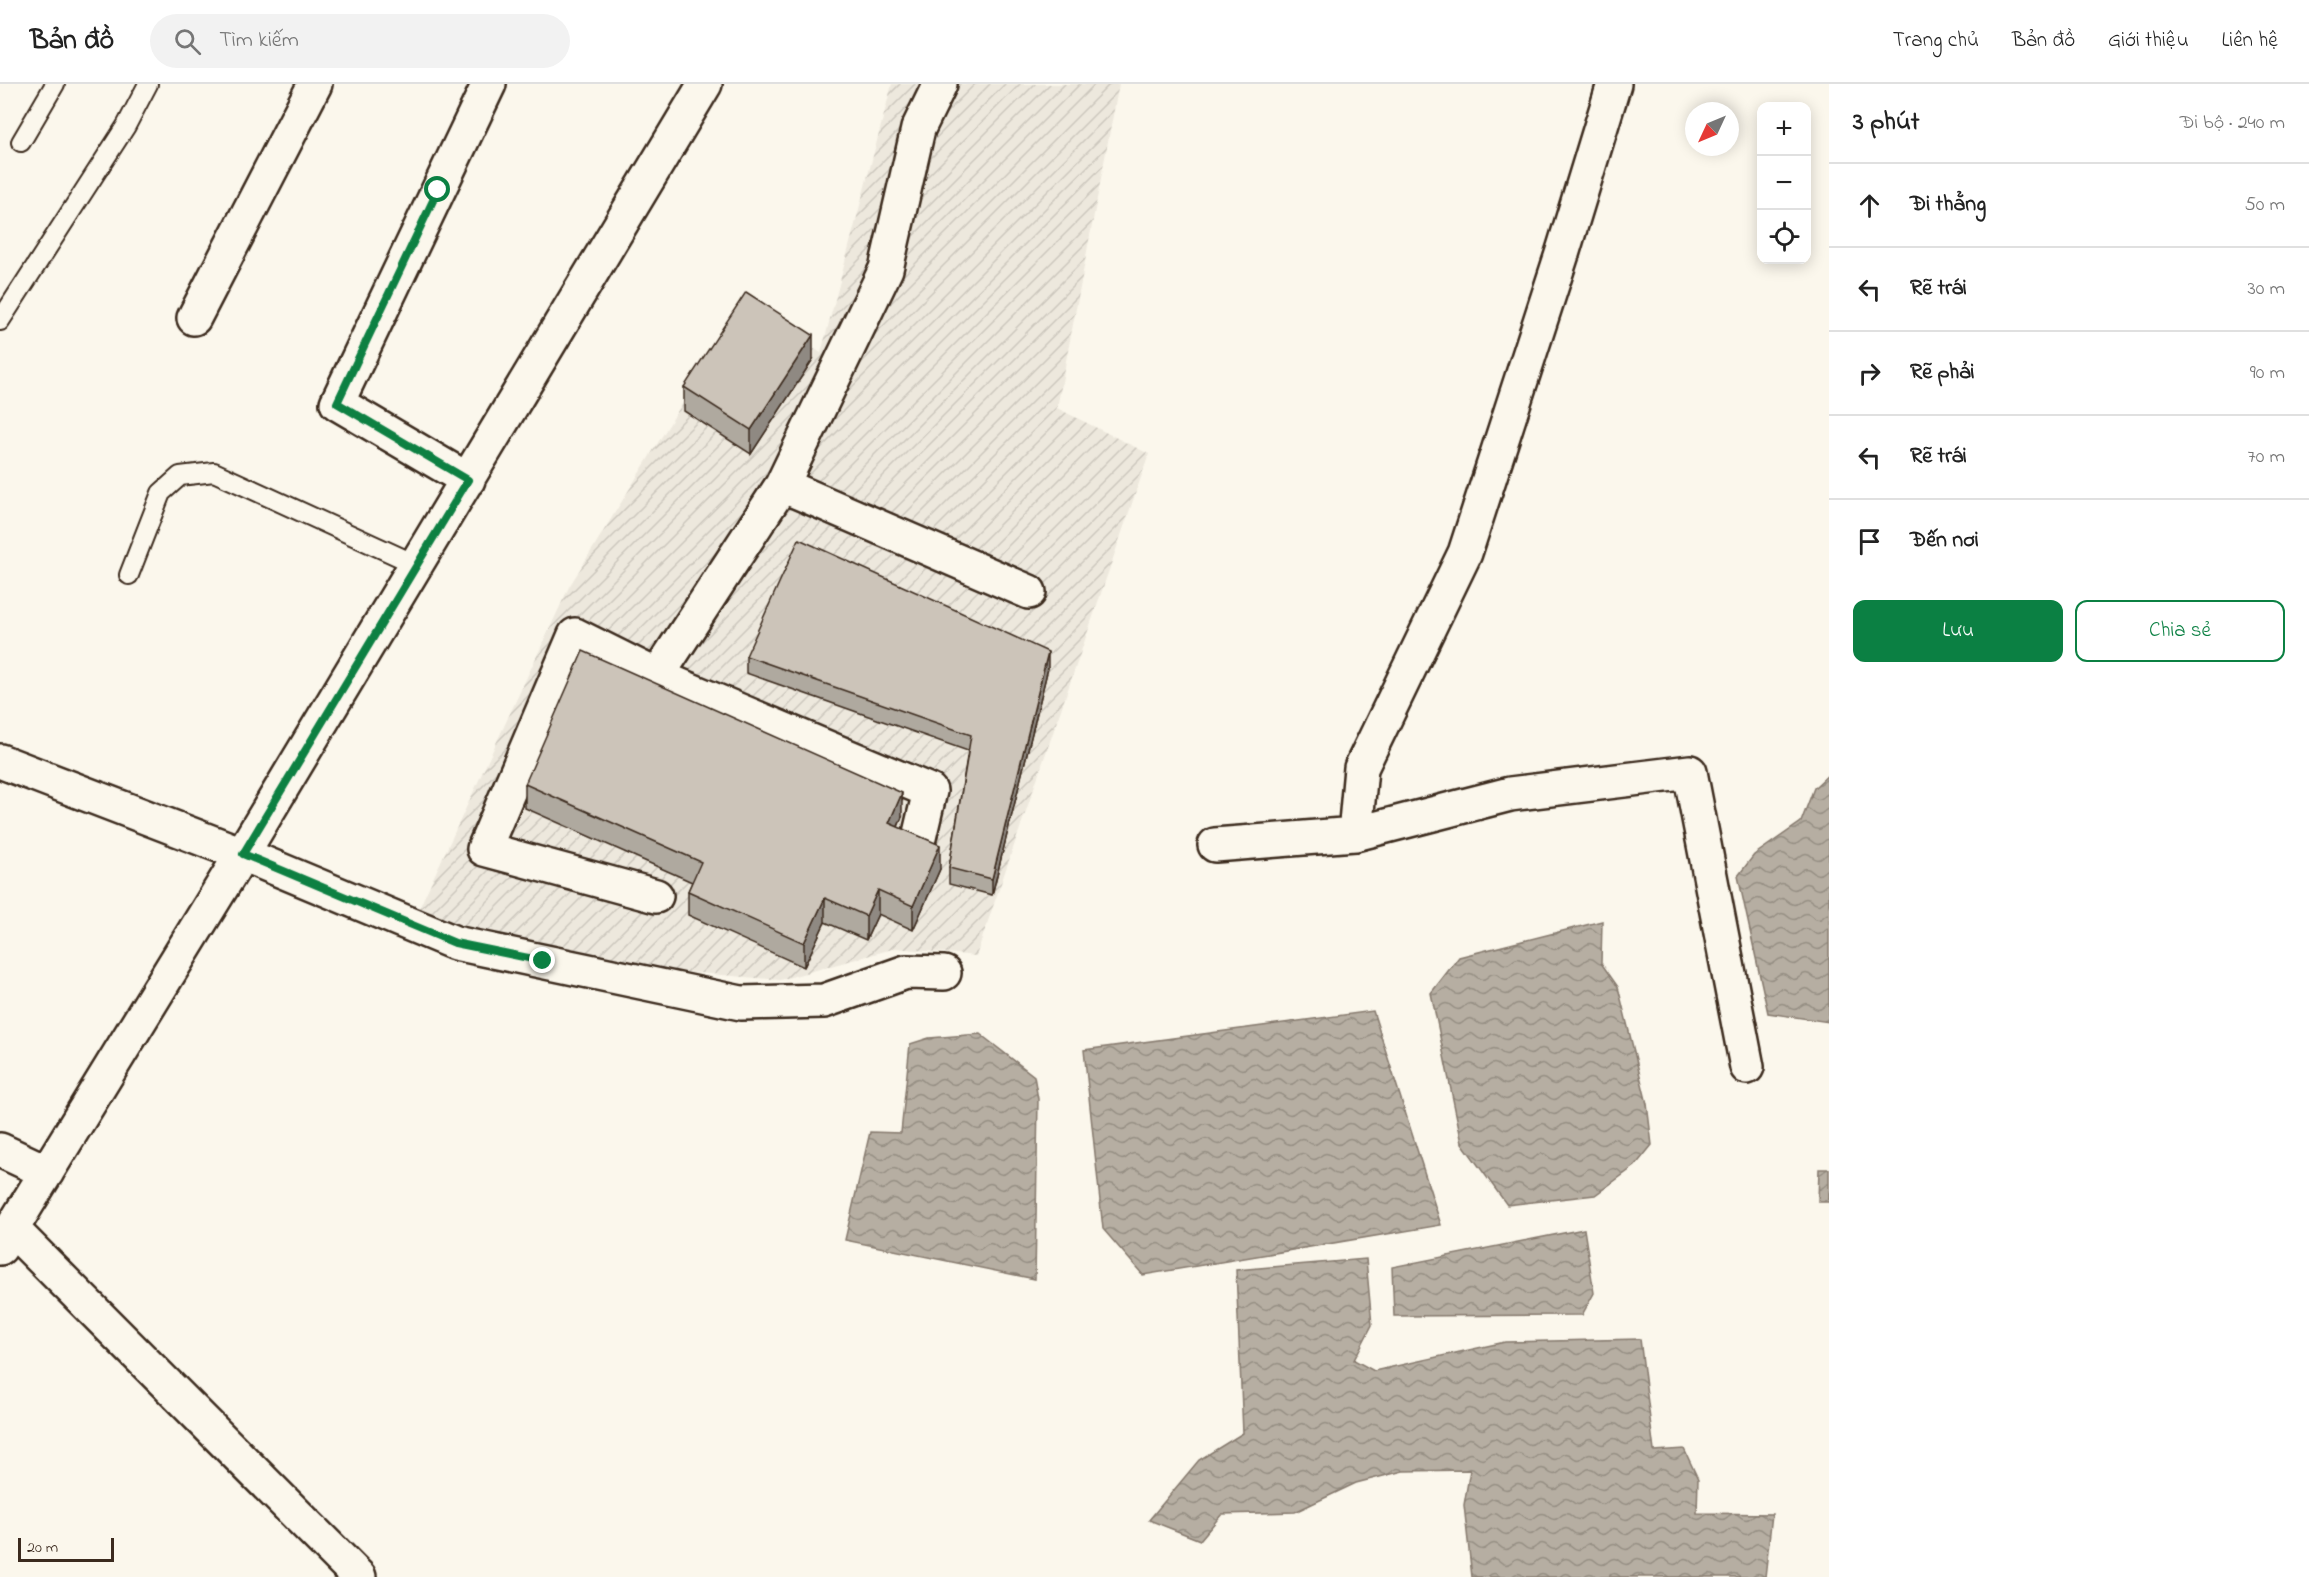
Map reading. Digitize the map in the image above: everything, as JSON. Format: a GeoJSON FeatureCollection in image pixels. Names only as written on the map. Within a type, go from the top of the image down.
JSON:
{"type":"FeatureCollection","features":[{"type":"Feature","properties":{"kind":"street"},"geometry":{"type":"LineString","coordinates":[[194,318],[315,84]]}},
{"type":"Feature","properties":{"kind":"street"},"geometry":{"type":"LineString","coordinates":[[468,480],[337,403],[489,84]]}},
{"type":"Feature","properties":{"kind":"street"},"geometry":{"type":"LineString","coordinates":[[359,1577],[6,1238],[243,854],[705,84]]}},
{"type":"Feature","properties":{"kind":"street"},"geometry":{"type":"LineString","coordinates":[[657,676],[782,485],[886,268],[918,129],[940,84]]}},
{"type":"Feature","properties":{"kind":"street"},"geometry":{"type":"LineString","coordinates":[[1355,834],[1362,768],[1465,553],[1563,251],[1614,84]]}},
{"type":"Feature","properties":{"kind":"street"},"geometry":{"type":"LineString","coordinates":[[782,485],[1029,592]]}},
{"type":"Feature","properties":{"kind":"street"},"geometry":{"type":"LineString","coordinates":[[656,896],[484,849],[575,635],[657,676],[930,791],[918,842]]}},
{"type":"Feature","properties":{"kind":"street"},"geometry":{"type":"LineString","coordinates":[[0,761],[243,854],[455,943],[741,1003],[824,1001],[906,972],[944,973]]}},
{"type":"Feature","properties":{"kind":"street"},"geometry":{"type":"LineString","coordinates":[[1215,845],[1355,834],[1510,794],[1690,772],[1747,1067]]}},
{"type":"Feature","properties":{"kind":"street"},"geometry":{"type":"LineString","coordinates":[[0,1149],[47,1172]]}},
{"type":"Feature","properties":{"kind":"lane"},"geometry":{"type":"LineString","coordinates":[[21,142],[55,84]]}},
{"type":"Feature","properties":{"kind":"lane"},"geometry":{"type":"LineString","coordinates":[[0,321],[126,126],[148,84]]}},
{"type":"Feature","properties":{"kind":"lane"},"geometry":{"type":"LineString","coordinates":[[129,575],[161,494],[180,476],[214,472],[417,566]]}},
{"type":"Feature","properties":{"kind":"shaded area"},"geometry":{"type":"Polygon","coordinates":[[[892,84],[1119,84],[1057,408],[1149,454],[976,956],[896,948],[780,980],[675,971],[416,915],[569,587],[743,305],[821,353],[892,84]]]}},
{"type":"Feature","properties":{"kind":"water"},"geometry":{"type":"Polygon","coordinates":[[[1829,774],[1829,1022],[1768,1013],[1738,876],[1754,855],[1801,822],[1814,788],[1829,774]]]}},
{"type":"Feature","properties":{"kind":"water"},"geometry":{"type":"Polygon","coordinates":[[[1602,921],[1601,963],[1618,987],[1647,1104],[1652,1145],[1635,1166],[1595,1195],[1507,1205],[1462,1143],[1431,993],[1459,957],[1602,921]]]}},
{"type":"Feature","properties":{"kind":"water"},"geometry":{"type":"Polygon","coordinates":[[[1373,1011],[1441,1225],[1143,1275],[1103,1229],[1084,1050],[1373,1011]]]}},
{"type":"Feature","properties":{"kind":"water"},"geometry":{"type":"Polygon","coordinates":[[[980,1034],[1034,1076],[1038,1099],[1035,1279],[845,1240],[870,1132],[901,1133],[910,1044],[929,1038],[980,1034]]]}},
{"type":"Feature","properties":{"kind":"water"},"geometry":{"type":"Polygon","coordinates":[[[1819,1169],[1829,1169],[1829,1202],[1818,1202],[1819,1169]]]}},
{"type":"Feature","properties":{"kind":"water"},"geometry":{"type":"Polygon","coordinates":[[[1584,1229],[1594,1293],[1582,1315],[1394,1316],[1392,1267],[1584,1229]]]}},
{"type":"Feature","properties":{"kind":"water"},"geometry":{"type":"Polygon","coordinates":[[[1366,1259],[1372,1325],[1354,1360],[1374,1371],[1505,1342],[1640,1339],[1654,1451],[1684,1449],[1698,1479],[1697,1513],[1772,1514],[1765,1577],[1472,1577],[1464,1505],[1470,1470],[1403,1471],[1356,1483],[1295,1512],[1222,1514],[1200,1540],[1149,1520],[1199,1460],[1243,1433],[1236,1270],[1366,1259]]]}},
{"type":"Feature","properties":{"kind":"building"},"geometry":{"type":"Polygon","coordinates":[[[746,292],[813,335],[751,430],[684,387],[746,292]]]}},
{"type":"Feature","properties":{"kind":"building"},"geometry":{"type":"Polygon","coordinates":[[[799,539],[1048,652],[992,879],[949,868],[971,735],[746,656],[799,539]]]}},
{"type":"Feature","properties":{"kind":"building"},"geometry":{"type":"Polygon","coordinates":[[[583,651],[902,793],[889,823],[940,845],[913,906],[878,890],[866,916],[825,898],[804,943],[688,891],[701,862],[525,784],[583,651]]]}},
{"type":"Feature","properties":{"kind":"route"},"geometry":{"type":"LineString","coordinates":[[438,190],[337,403],[468,480],[243,854],[455,943],[543,961]]}}]}
